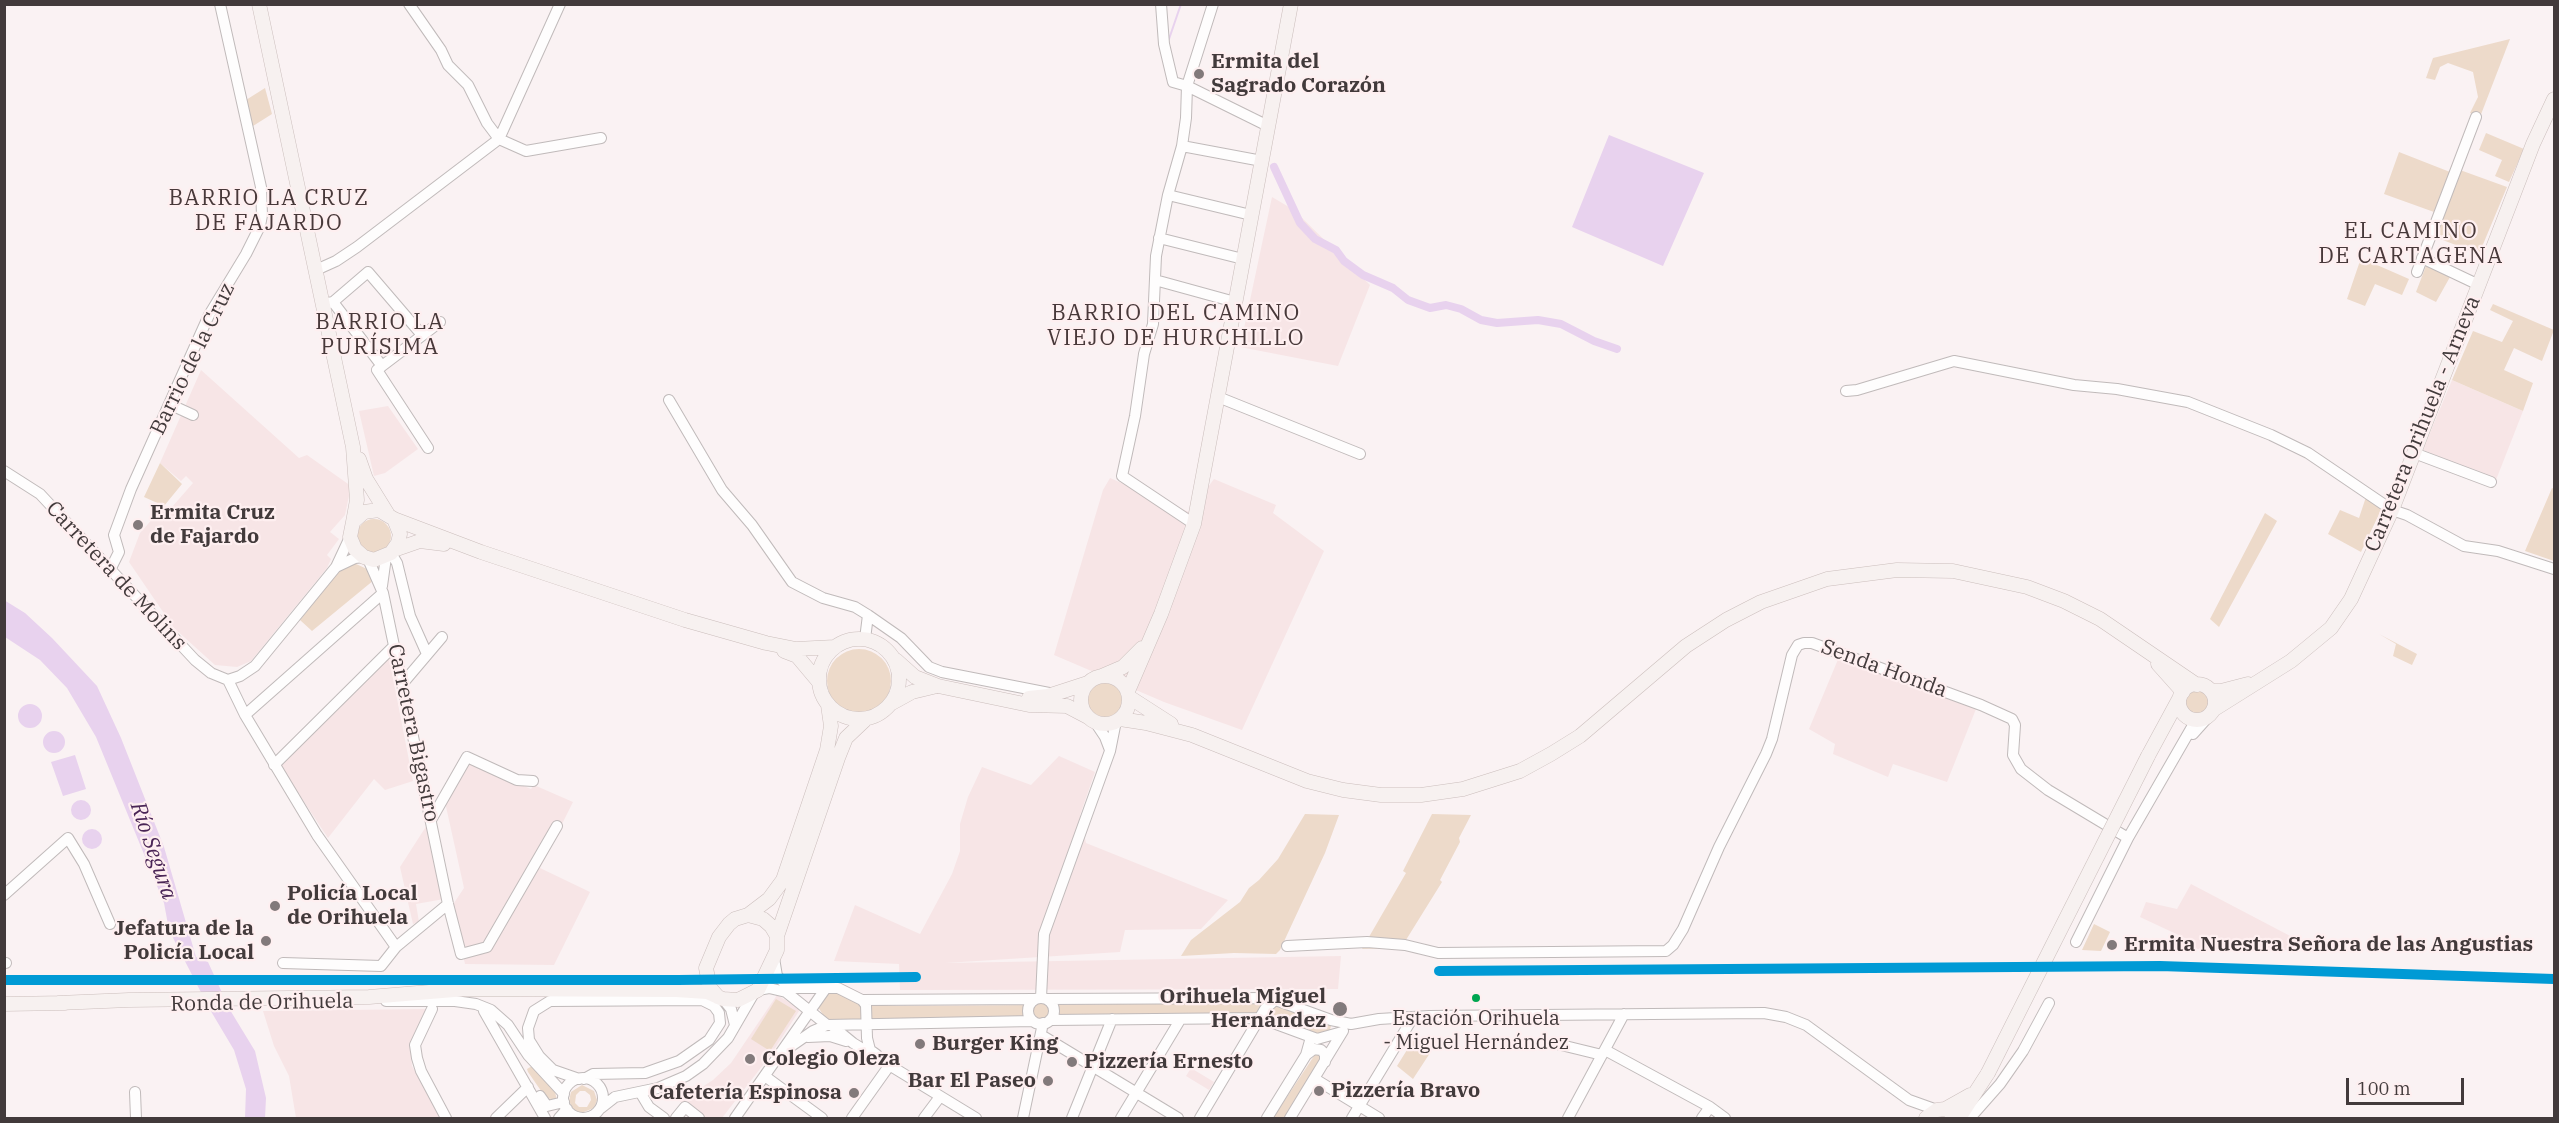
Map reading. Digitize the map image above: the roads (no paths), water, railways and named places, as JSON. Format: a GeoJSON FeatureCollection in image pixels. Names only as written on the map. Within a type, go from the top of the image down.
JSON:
{"type":"FeatureCollection","features":[{"type":"Feature","properties":{"kind":"main road"},"geometry":{"type":"LineString","coordinates":[[259,4],[316,270],[328,303],[353,447],[357,500],[350,537],[355,549],[366,558],[391,554],[410,543],[429,541],[481,552]]}},
{"type":"Feature","properties":{"kind":"main road"},"geometry":{"type":"LineString","coordinates":[[353,522],[364,512],[372,510],[582,588],[766,643],[796,649],[835,646],[854,639],[865,639],[885,649],[915,677],[938,686],[1029,705],[1067,706],[1092,719],[1109,724],[1118,720],[1126,712],[1128,694],[1194,524],[1291,4]]}},
{"type":"Feature","properties":{"kind":"main road","name":"Carretera Orihuela - Arneva"},"geometry":{"type":"LineString","coordinates":[[2211,713],[2258,680],[2291,661],[2331,628],[2351,599],[2392,510],[2533,144],[2554,99]]}},
{"type":"Feature","properties":{"kind":"main road"},"geometry":{"type":"LineString","coordinates":[[353,447],[366,479],[400,534],[391,554]]}},
{"type":"Feature","properties":{"kind":"main road"},"geometry":{"type":"LineString","coordinates":[[1092,719],[1083,711],[1081,696],[1094,680],[1113,677],[1119,680],[1128,694],[1150,712],[1192,735],[1307,781],[1344,790],[1381,795],[1421,795],[1463,789],[1520,771],[1580,736],[1686,646],[1726,620],[1761,602],[1827,579],[1897,570],[1953,571],[2027,587],[2064,601],[2100,619],[2197,685],[2211,691],[2215,700],[2211,713],[2161,730]]}},
{"type":"Feature","properties":{"kind":"main road"},"geometry":{"type":"LineString","coordinates":[[1004,699],[1028,699],[1055,694],[1115,672],[1148,642]]}},
{"type":"Feature","properties":{"kind":"main road"},"geometry":{"type":"LineString","coordinates":[[766,643],[796,656],[818,681]]}},
{"type":"Feature","properties":{"kind":"main road"},"geometry":{"type":"LineString","coordinates":[[676,990],[695,982],[706,968],[719,937],[729,924],[748,915],[769,899],[783,880],[828,750],[831,726],[828,705],[818,681],[820,668],[826,656],[835,646]]}},
{"type":"Feature","properties":{"kind":"main road"},"geometry":{"type":"LineString","coordinates":[[2144,650],[2182,694],[2180,707],[2191,718]]}},
{"type":"Feature","properties":{"kind":"main road"},"geometry":{"type":"LineString","coordinates":[[892,703],[899,680],[893,657]]}},
{"type":"Feature","properties":{"kind":"main road","name":"Carretera Orihuela - Arneva"},"geometry":{"type":"LineString","coordinates":[[2211,691],[2221,691],[2258,680]]}},
{"type":"Feature","properties":{"kind":"main road"},"geometry":{"type":"LineString","coordinates":[[1933,1114],[1958,1119],[1988,1072],[2161,730],[2182,694],[2197,685]]}},
{"type":"Feature","properties":{"kind":"main road"},"geometry":{"type":"LineString","coordinates":[[706,968],[710,988],[721,998],[744,999],[756,991],[775,958],[777,936],[846,738],[865,720],[884,711],[892,703],[912,692],[938,686]]}},
{"type":"Feature","properties":{"kind":"main road"},"geometry":{"type":"LineString","coordinates":[[828,705],[845,717],[865,720]]}},
{"type":"Feature","properties":{"kind":"main road"},"geometry":{"type":"LineString","coordinates":[[1118,720],[1146,723],[1192,735]]}},
{"type":"Feature","properties":{"kind":"main road"},"geometry":{"type":"LineString","coordinates":[[748,915],[767,922],[777,936]]}},
{"type":"Feature","properties":{"kind":"main road","name":"Ronda de Orihuela"},"geometry":{"type":"LineString","coordinates":[[240,1000],[372,1002],[466,989]]}},
{"type":"Feature","properties":{"kind":"main road","name":"Ronda de Orihuela"},"geometry":{"type":"LineString","coordinates":[[4,1004],[369,997],[466,989],[676,990],[707,992],[721,998]]}},
{"type":"Feature","properties":{"kind":"main road"},"geometry":{"type":"LineString","coordinates":[[1933,1114],[1963,1101],[1978,1087]]}},
{"type":"Feature","properties":{"kind":"street","name":"Barrio de la Cruz"},"geometry":{"type":"LineString","coordinates":[[110,570],[119,552],[114,535],[131,489],[209,315],[260,226],[261,187],[220,4]]}},
{"type":"Feature","properties":{"kind":"street"},"geometry":{"type":"LineString","coordinates":[[409,4],[448,64],[468,84],[487,123],[499,139],[526,151],[601,138]]}},
{"type":"Feature","properties":{"kind":"street"},"geometry":{"type":"LineString","coordinates":[[316,270],[336,261],[357,247],[499,139],[560,4]]}},
{"type":"Feature","properties":{"kind":"street"},"geometry":{"type":"LineString","coordinates":[[1161,4],[1164,44],[1173,82],[1187,86],[1268,126]]}},
{"type":"Feature","properties":{"kind":"street"},"geometry":{"type":"LineString","coordinates":[[1194,524],[1122,476],[1135,416],[1144,354],[1153,324],[1159,238],[1182,146],[1187,86],[1213,4]]}},
{"type":"Feature","properties":{"kind":"street"},"geometry":{"type":"LineString","coordinates":[[2417,272],[2476,117]]}},
{"type":"Feature","properties":{"kind":"street"},"geometry":{"type":"LineString","coordinates":[[1182,146],[1262,160]]}},
{"type":"Feature","properties":{"kind":"street"},"geometry":{"type":"LineString","coordinates":[[1168,195],[1251,215]]}},
{"type":"Feature","properties":{"kind":"street"},"geometry":{"type":"LineString","coordinates":[[1159,238],[1243,259]]}},
{"type":"Feature","properties":{"kind":"street"},"geometry":{"type":"LineString","coordinates":[[2422,258],[2479,285]]}},
{"type":"Feature","properties":{"kind":"street"},"geometry":{"type":"LineString","coordinates":[[382,366],[328,303],[368,272],[422,335]]}},
{"type":"Feature","properties":{"kind":"street"},"geometry":{"type":"LineString","coordinates":[[1155,280],[1235,302]]}},
{"type":"Feature","properties":{"kind":"street"},"geometry":{"type":"LineString","coordinates":[[428,448],[376,370],[440,322]]}},
{"type":"Feature","properties":{"kind":"street"},"geometry":{"type":"LineString","coordinates":[[1846,390],[1857,390],[1954,361],[2074,385],[2117,389],[2188,402],[2271,435],[2308,453],[2392,510],[2407,515],[2464,546],[2498,551],[2554,569]]}},
{"type":"Feature","properties":{"kind":"street"},"geometry":{"type":"LineString","coordinates":[[1218,397],[1360,454]]}},
{"type":"Feature","properties":{"kind":"street"},"geometry":{"type":"LineString","coordinates":[[669,400],[722,490],[752,525],[792,582],[823,598],[855,607],[868,615],[901,638],[929,667],[960,676],[1055,694]]}},
{"type":"Feature","properties":{"kind":"street"},"geometry":{"type":"LineString","coordinates":[[169,404],[193,415]]}},
{"type":"Feature","properties":{"kind":"street"},"geometry":{"type":"LineString","coordinates":[[2414,453],[2491,482]]}},
{"type":"Feature","properties":{"kind":"street","name":"Carretera de Molins"},"geometry":{"type":"LineString","coordinates":[[4,471],[40,494],[195,660],[211,673],[228,680]]}},
{"type":"Feature","properties":{"kind":"street"},"geometry":{"type":"LineString","coordinates":[[350,537],[336,567],[255,666],[240,676],[228,680],[245,715],[317,835],[396,947]]}},
{"type":"Feature","properties":{"kind":"street"},"geometry":{"type":"LineString","coordinates":[[391,554],[397,563],[410,616],[427,654]]}},
{"type":"Feature","properties":{"kind":"street","name":"Carretera Bigastro"},"geometry":{"type":"LineString","coordinates":[[382,590],[391,554]]}},
{"type":"Feature","properties":{"kind":"street"},"geometry":{"type":"LineString","coordinates":[[336,567],[355,558],[366,558]]}},
{"type":"Feature","properties":{"kind":"street","name":"Carretera Bigastro"},"geometry":{"type":"LineString","coordinates":[[366,558],[382,590],[448,904],[461,954],[487,947],[557,826]]}},
{"type":"Feature","properties":{"kind":"street"},"geometry":{"type":"LineString","coordinates":[[245,715],[382,590]]}},
{"type":"Feature","properties":{"kind":"street"},"geometry":{"type":"LineString","coordinates":[[865,639],[868,615]]}},
{"type":"Feature","properties":{"kind":"street"},"geometry":{"type":"LineString","coordinates":[[402,682],[442,637]]}},
{"type":"Feature","properties":{"kind":"street","name":"Senda Honda"},"geometry":{"type":"LineString","coordinates":[[1287,946],[1367,942],[1398,944],[1438,953],[1665,951],[1673,945],[1683,929],[1719,847],[1766,754],[1772,739],[1792,655],[1798,645],[1804,643],[1812,643],[1981,705],[2012,719],[2015,725],[2013,755],[2021,769],[2048,790],[2128,838]]}},
{"type":"Feature","properties":{"kind":"street"},"geometry":{"type":"LineString","coordinates":[[274,765],[394,646]]}},
{"type":"Feature","properties":{"kind":"street"},"geometry":{"type":"LineString","coordinates":[[2076,942],[2128,838],[2180,751],[2211,713]]}},
{"type":"Feature","properties":{"kind":"street"},"geometry":{"type":"LineString","coordinates":[[2180,751],[2191,718]]}},
{"type":"Feature","properties":{"kind":"street"},"geometry":{"type":"LineString","coordinates":[[1092,719],[1110,751]]}},
{"type":"Feature","properties":{"kind":"street"},"geometry":{"type":"LineString","coordinates":[[1041,1022],[1029,1015],[1028,1008],[1040,999],[1044,934],[1110,751],[1118,720]]}},
{"type":"Feature","properties":{"kind":"street"},"geometry":{"type":"LineString","coordinates":[[431,820],[467,757],[516,780],[533,781]]}},
{"type":"Feature","properties":{"kind":"street"},"geometry":{"type":"LineString","coordinates":[[4,895],[68,838],[84,864],[110,924]]}},
{"type":"Feature","properties":{"kind":"street"},"geometry":{"type":"LineString","coordinates":[[283,963],[381,966],[396,947],[448,904]]}},
{"type":"Feature","properties":{"kind":"street"},"geometry":{"type":"LineString","coordinates":[[775,958],[777,976],[790,988],[838,988],[862,1000],[866,1005],[867,1038],[870,1050],[886,1064]]}},
{"type":"Feature","properties":{"kind":"street"},"geometry":{"type":"LineString","coordinates":[[735,1119],[825,988]]}},
{"type":"Feature","properties":{"kind":"street"},"geometry":{"type":"LineString","coordinates":[[507,1043],[547,1106],[574,1113],[615,1097],[671,1083],[703,1064],[722,1046],[756,991],[779,989],[853,1043],[972,1118]]}},
{"type":"Feature","properties":{"kind":"street"},"geometry":{"type":"LineString","coordinates":[[721,998],[731,1009],[735,1025]]}},
{"type":"Feature","properties":{"kind":"street"},"geometry":{"type":"LineString","coordinates":[[1023,1118],[1041,1035],[1041,1022],[1053,1008],[1040,999]]}},
{"type":"Feature","properties":{"kind":"street"},"geometry":{"type":"LineString","coordinates":[[1200,1119],[1260,1018],[1276,999]]}},
{"type":"Feature","properties":{"kind":"street"},"geometry":{"type":"LineString","coordinates":[[862,1000],[1276,999],[1331,1020],[1351,1024],[1411,1017],[1764,1013],[1786,1017],[1806,1025],[1909,1100],[1933,1114]]}},
{"type":"Feature","properties":{"kind":"street"},"geometry":{"type":"LineString","coordinates":[[574,1113],[569,1085],[581,1079],[593,1074],[645,1073],[680,1061],[709,1040],[719,1026],[719,1013],[714,1006],[702,1000],[550,1001],[534,1011],[528,1028],[529,1040],[539,1056],[553,1070],[581,1079],[626,1094]]}},
{"type":"Feature","properties":{"kind":"street"},"geometry":{"type":"LineString","coordinates":[[372,1002],[455,1001],[476,1004],[491,1010],[508,1025],[528,1055],[574,1113]]}},
{"type":"Feature","properties":{"kind":"street"},"geometry":{"type":"LineString","coordinates":[[1970,1119],[2024,1051],[2049,1004]]}},
{"type":"Feature","properties":{"kind":"street"},"geometry":{"type":"LineString","coordinates":[[432,1009],[415,1045],[417,1058],[446,1119]]}},
{"type":"Feature","properties":{"kind":"street"},"geometry":{"type":"LineString","coordinates":[[484,1011],[545,1119]]}},
{"type":"Feature","properties":{"kind":"street"},"geometry":{"type":"LineString","coordinates":[[1568,1119],[1624,1014]]}},
{"type":"Feature","properties":{"kind":"street"},"geometry":{"type":"LineString","coordinates":[[1352,1119],[1411,1017]]}},
{"type":"Feature","properties":{"kind":"street"},"geometry":{"type":"LineString","coordinates":[[782,1053],[805,1037],[829,1025],[867,1023],[1260,1018],[1320,1039],[1342,1032]]}},
{"type":"Feature","properties":{"kind":"street"},"geometry":{"type":"LineString","coordinates":[[1072,1119],[1112,1019]]}},
{"type":"Feature","properties":{"kind":"street"},"geometry":{"type":"LineString","coordinates":[[1121,1119],[1180,1020]]}},
{"type":"Feature","properties":{"kind":"street"},"geometry":{"type":"LineString","coordinates":[[1330,1037],[1334,1030],[1331,1020]]}},
{"type":"Feature","properties":{"kind":"street"},"geometry":{"type":"LineString","coordinates":[[1290,1119],[1314,1080],[1322,1055],[1351,1024]]}},
{"type":"Feature","properties":{"kind":"street"},"geometry":{"type":"LineString","coordinates":[[1041,1035],[1178,1119]]}},
{"type":"Feature","properties":{"kind":"street"},"geometry":{"type":"LineString","coordinates":[[805,1037],[830,1036],[853,1043]]}},
{"type":"Feature","properties":{"kind":"street"},"geometry":{"type":"LineString","coordinates":[[1267,1119],[1306,1055],[1311,1037]]}},
{"type":"Feature","properties":{"kind":"street"},"geometry":{"type":"LineString","coordinates":[[1557,1044],[1604,1052],[1710,1107],[1725,1119]]}},
{"type":"Feature","properties":{"kind":"street"},"geometry":{"type":"LineString","coordinates":[[1306,1055],[1314,1049],[1322,1055]]}},
{"type":"Feature","properties":{"kind":"street"},"geometry":{"type":"LineString","coordinates":[[852,1119],[886,1064]]}},
{"type":"Feature","properties":{"kind":"street"},"geometry":{"type":"LineString","coordinates":[[766,1077],[822,1119]]}},
{"type":"Feature","properties":{"kind":"street"},"geometry":{"type":"LineString","coordinates":[[1314,1080],[1378,1119]]}},
{"type":"Feature","properties":{"kind":"street"},"geometry":{"type":"LineString","coordinates":[[574,1113],[603,1095],[596,1084]]}},
{"type":"Feature","properties":{"kind":"street"},"geometry":{"type":"LineString","coordinates":[[496,1119],[528,1087]]}},
{"type":"Feature","properties":{"kind":"street"},"geometry":{"type":"LineString","coordinates":[[135,1092],[136,1119]]}},
{"type":"Feature","properties":{"kind":"street"},"geometry":{"type":"LineString","coordinates":[[640,1092],[649,1107],[664,1119]]}},
{"type":"Feature","properties":{"kind":"street"},"geometry":{"type":"LineString","coordinates":[[924,1119],[939,1098]]}},
{"type":"Feature","properties":{"kind":"street"},"geometry":{"type":"LineString","coordinates":[[676,1119],[685,1107],[699,1119]]}},
{"type":"Feature","properties":{"kind":"street"},"geometry":{"type":"LineString","coordinates":[[1702,1119],[1710,1107]]}},
{"type":"Feature","properties":{"kind":"water"},"geometry":{"type":"Polygon","coordinates":[[[1609,135],[1704,173],[1663,266],[1572,227],[1609,135]]]}},
{"type":"Feature","properties":{"kind":"water","name":"Río Segura"},"geometry":{"type":"Polygon","coordinates":[[[4,600],[25,613],[97,686],[121,738],[164,847],[196,957],[208,962],[230,1010],[255,1051],[266,1098],[265,1118],[245,1118],[246,1089],[234,1050],[209,1008],[169,930],[164,903],[96,737],[67,688],[40,660],[5,637],[4,600]]]}},
{"type":"Feature","properties":{"kind":"water"},"geometry":{"type":"Polygon","coordinates":[[[30,704],[38,708],[42,716],[38,724],[30,728],[22,724],[18,716],[22,708],[30,704]]]}},
{"type":"Feature","properties":{"kind":"water"},"geometry":{"type":"Polygon","coordinates":[[[54,731],[62,734],[65,742],[62,750],[54,753],[46,750],[43,742],[46,734],[54,731]]]}},
{"type":"Feature","properties":{"kind":"water"},"geometry":{"type":"Polygon","coordinates":[[[75,755],[86,789],[63,796],[51,762],[75,755]]]}},
{"type":"Feature","properties":{"kind":"water"},"geometry":{"type":"Polygon","coordinates":[[[81,800],[88,803],[91,810],[88,817],[81,820],[74,817],[71,810],[74,803],[81,800]]]}},
{"type":"Feature","properties":{"kind":"water"},"geometry":{"type":"Polygon","coordinates":[[[92,829],[99,832],[102,839],[99,846],[92,849],[85,846],[82,839],[85,832],[92,829]]]}},
{"type":"Feature","properties":{"kind":"waterway"},"geometry":{"type":"LineString","coordinates":[[1169,39],[1181,4]]}},
{"type":"Feature","properties":{"kind":"waterway"},"geometry":{"type":"LineString","coordinates":[[1274,167],[1300,223],[1315,239],[1336,250],[1344,261],[1363,275],[1393,288],[1408,300],[1430,308],[1446,305],[1461,309],[1481,320],[1497,323],[1538,320],[1561,324],[1594,341],[1617,349]]}},
{"type":"Feature","properties":{"kind":"place","name":"Ermita del Sagrado Corazón"},"geometry":{"type":"Point","coordinates":[1199,74]}},
{"type":"Feature","properties":{"kind":"place","name":"Ermita Cruz de Fajardo"},"geometry":{"type":"Point","coordinates":[138,525]}},
{"type":"Feature","properties":{"kind":"place","name":"Policía Local de Orihuela"},"geometry":{"type":"Point","coordinates":[275,906]}},
{"type":"Feature","properties":{"kind":"place","name":"Jefatura de la Policía Local"},"geometry":{"type":"Point","coordinates":[266,941]}},
{"type":"Feature","properties":{"kind":"place","name":"Ermita Nuestra Señora de las Angustias"},"geometry":{"type":"Point","coordinates":[2112,945]}},
{"type":"Feature","properties":{"kind":"place","name":"Estación Orihuela - Miguel Hernández"},"geometry":{"type":"Point","coordinates":[1476,998]}},
{"type":"Feature","properties":{"kind":"place","name":"Orihuela Miguel Hernández"},"geometry":{"type":"Point","coordinates":[1340,1009]}},
{"type":"Feature","properties":{"kind":"place","name":"Burger King"},"geometry":{"type":"Point","coordinates":[920,1044]}},
{"type":"Feature","properties":{"kind":"place","name":"Colegio Oleza"},"geometry":{"type":"Point","coordinates":[750,1059]}},
{"type":"Feature","properties":{"kind":"place","name":"Pizzería Ernesto"},"geometry":{"type":"Point","coordinates":[1072,1062]}},
{"type":"Feature","properties":{"kind":"place","name":"Bar El Paseo"},"geometry":{"type":"Point","coordinates":[1048,1081]}},
{"type":"Feature","properties":{"kind":"place","name":"Pizzería Bravo"},"geometry":{"type":"Point","coordinates":[1319,1091]}},
{"type":"Feature","properties":{"kind":"place","name":"Cafetería Espinosa"},"geometry":{"type":"Point","coordinates":[854,1093]}},
{"type":"Feature","properties":{"kind":"district","name":"BARRIO LA CRUZ DE FAJARDO"},"geometry":{"type":"Point","coordinates":[269,212]}},
{"type":"Feature","properties":{"kind":"district","name":"EL CAMINO DE CARTAGENA"},"geometry":{"type":"Point","coordinates":[2411,244]}},
{"type":"Feature","properties":{"kind":"district","name":"BARRIO DEL CAMINO VIEJO DE HURCHILLO"},"geometry":{"type":"Point","coordinates":[1176,326]}},
{"type":"Feature","properties":{"kind":"district","name":"BARRIO LA PURÍSIMA"},"geometry":{"type":"Point","coordinates":[380,336]}}]}
